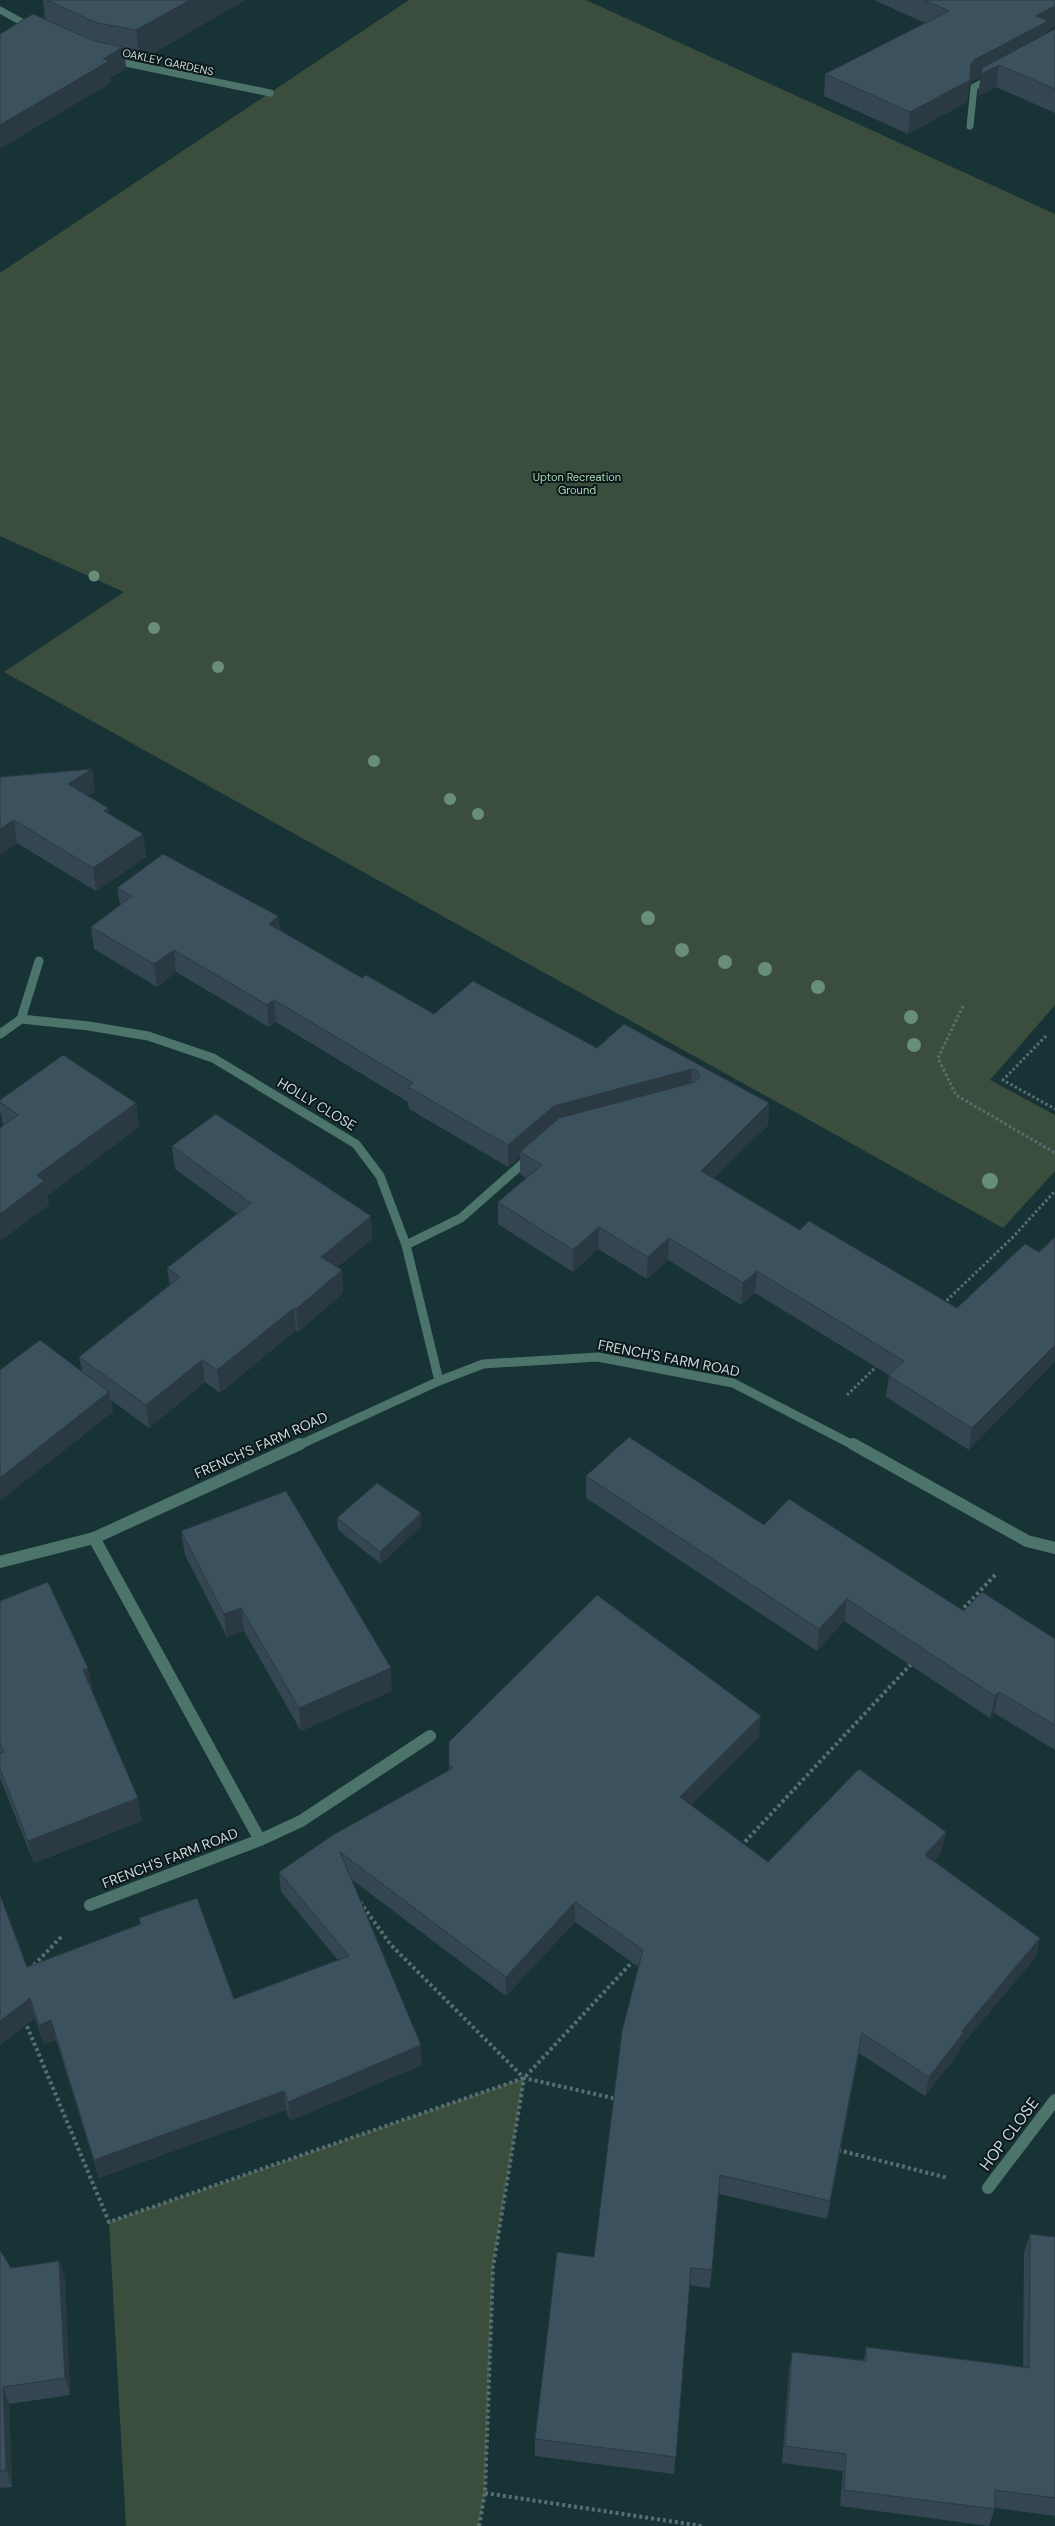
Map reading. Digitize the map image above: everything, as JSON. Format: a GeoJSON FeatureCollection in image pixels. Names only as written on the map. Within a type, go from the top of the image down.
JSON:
{"type":"FeatureCollection","features":[{"type":"Feature","properties":{"kind":"street"},"geometry":{"type":"LineString","coordinates":[[0,10],[8,20],[37,30]]}},
{"type":"Feature","properties":{"kind":"street","name":"OAKLEY GARDENS"},"geometry":{"type":"LineString","coordinates":[[99,58],[270,93]]}},
{"type":"Feature","properties":{"kind":"street"},"geometry":{"type":"LineString","coordinates":[[970,126],[974,87],[1000,73]]}},
{"type":"Feature","properties":{"kind":"street"},"geometry":{"type":"LineString","coordinates":[[0,1034],[22,1019],[39,961]]}},
{"type":"Feature","properties":{"kind":"street","name":"HOLLY CLOSE"},"geometry":{"type":"LineString","coordinates":[[22,1019],[89,1026],[148,1036],[213,1058],[356,1144],[380,1176],[406,1245],[439,1381]]}},
{"type":"Feature","properties":{"kind":"street"},"geometry":{"type":"LineString","coordinates":[[406,1245],[461,1218],[534,1154]]}},
{"type":"Feature","properties":{"kind":"street","name":"FRENCH'S FARM ROAD"},"geometry":{"type":"LineString","coordinates":[[0,1562],[94,1538],[439,1381],[483,1364],[598,1357],[733,1383],[816,1424],[1027,1541],[1055,1548]]}},
{"type":"Feature","properties":{"kind":"street","name":"FRENCH'S FARM ROAD"},"geometry":{"type":"LineString","coordinates":[[94,1538],[260,1840]]}},
{"type":"Feature","properties":{"kind":"street","name":"FRENCH'S FARM ROAD"},"geometry":{"type":"LineString","coordinates":[[90,1905],[260,1840],[301,1821],[430,1736]]}},
{"type":"Feature","properties":{"kind":"street","name":"HOP CLOSE"},"geometry":{"type":"LineString","coordinates":[[988,2188],[1055,2100]]}},
{"type":"Feature","properties":{"kind":"path"},"geometry":{"type":"LineString","coordinates":[[963,1006],[938,1058],[956,1095],[1055,1153]]}},
{"type":"Feature","properties":{"kind":"path"},"geometry":{"type":"LineString","coordinates":[[1046,1036],[1003,1080],[1055,1109]]}},
{"type":"Feature","properties":{"kind":"path"},"geometry":{"type":"LineString","coordinates":[[935,1311],[1013,1237],[1055,1191]]}},
{"type":"Feature","properties":{"kind":"path"},"geometry":{"type":"LineString","coordinates":[[816,1424],[879,1364]]}},
{"type":"Feature","properties":{"kind":"path"},"geometry":{"type":"LineString","coordinates":[[959,1613],[1027,1541]]}},
{"type":"Feature","properties":{"kind":"path"},"geometry":{"type":"LineString","coordinates":[[735,1853],[918,1657]]}},
{"type":"Feature","properties":{"kind":"path"},"geometry":{"type":"LineString","coordinates":[[357,1898],[391,1945],[524,2078],[619,2100]]}},
{"type":"Feature","properties":{"kind":"path"},"geometry":{"type":"LineString","coordinates":[[32,1967],[90,1905]]}},
{"type":"Feature","properties":{"kind":"path"},"geometry":{"type":"LineString","coordinates":[[13,2018],[27,2026],[109,2222],[524,2078],[640,1954]]}},
{"type":"Feature","properties":{"kind":"path"},"geometry":{"type":"LineString","coordinates":[[479,2526],[486,2493],[493,2267],[524,2078]]}},
{"type":"Feature","properties":{"kind":"path"},"geometry":{"type":"LineString","coordinates":[[827,2148],[988,2188]]}},
{"type":"Feature","properties":{"kind":"path"},"geometry":{"type":"LineString","coordinates":[[486,2493],[702,2526]]}},
{"type":"Feature","properties":{"kind":"green space","name":"Upton Recreation Ground"},"geometry":{"type":"Polygon","coordinates":[[[409,0],[586,0],[1055,214],[1055,1005],[990,1080],[1055,1115],[1055,1171],[1003,1228],[4,672],[124,592],[0,536],[0,273],[409,0]]]}},
{"type":"Feature","properties":{"kind":"green space"},"geometry":{"type":"Polygon","coordinates":[[[524,2078],[493,2267],[485,2493],[479,2526],[126,2526],[109,2222],[524,2078]]]}},
{"type":"Feature","properties":{"kind":"building"},"geometry":{"type":"Polygon","coordinates":[[[47,0],[190,0],[136,30],[97,23],[47,0]]]}},
{"type":"Feature","properties":{"kind":"building"},"geometry":{"type":"Polygon","coordinates":[[[924,0],[1055,0],[1055,6],[1036,16],[1048,21],[974,60],[971,64],[970,80],[910,112],[825,74],[949,11],[924,0]]]}},
{"type":"Feature","properties":{"kind":"building"},"geometry":{"type":"Polygon","coordinates":[[[33,14],[94,41],[123,47],[103,59],[109,61],[0,125],[0,34],[33,14]]]}},
{"type":"Feature","properties":{"kind":"building"},"geometry":{"type":"Polygon","coordinates":[[[1055,29],[1055,89],[999,65],[981,74],[982,68],[1055,29]]]}},
{"type":"Feature","properties":{"kind":"building"},"geometry":{"type":"Polygon","coordinates":[[[92,769],[68,784],[108,808],[104,811],[143,834],[93,868],[14,820],[0,829],[0,777],[92,769]]]}},
{"type":"Feature","properties":{"kind":"building"},"geometry":{"type":"Polygon","coordinates":[[[163,854],[278,916],[269,924],[362,978],[366,975],[434,1014],[473,981],[597,1048],[624,1024],[769,1103],[701,1171],[800,1230],[809,1221],[957,1308],[1025,1244],[1039,1252],[1055,1237],[1055,1345],[972,1428],[889,1376],[904,1361],[757,1271],[743,1283],[669,1238],[648,1257],[599,1227],[573,1250],[498,1202],[542,1165],[520,1152],[559,1118],[695,1082],[700,1077],[698,1071],[692,1069],[554,1106],[508,1145],[408,1087],[413,1083],[274,1000],[267,1005],[174,950],[154,964],[91,927],[132,896],[117,888],[163,854]]]}},
{"type":"Feature","properties":{"kind":"building"},"geometry":{"type":"Polygon","coordinates":[[[63,1055],[136,1103],[37,1175],[44,1181],[0,1214],[0,1128],[18,1115],[0,1102],[0,1100],[63,1055]]]}},
{"type":"Feature","properties":{"kind":"building"},"geometry":{"type":"Polygon","coordinates":[[[216,1114],[371,1216],[321,1257],[342,1270],[296,1309],[294,1308],[217,1370],[202,1360],[146,1405],[79,1357],[180,1277],[167,1268],[251,1203],[172,1146],[216,1114]]]}},
{"type":"Feature","properties":{"kind":"building"},"geometry":{"type":"Polygon","coordinates":[[[40,1340],[109,1392],[0,1478],[0,1370],[40,1340]]]}},
{"type":"Feature","properties":{"kind":"building"},"geometry":{"type":"Polygon","coordinates":[[[629,1437],[764,1525],[789,1499],[964,1611],[982,1592],[1055,1639],[1055,1725],[999,1692],[995,1696],[847,1599],[819,1629],[586,1476],[629,1437]]]}},
{"type":"Feature","properties":{"kind":"building"},"geometry":{"type":"Polygon","coordinates":[[[377,1483],[421,1513],[380,1552],[337,1518],[377,1483]]]}},
{"type":"Feature","properties":{"kind":"building"},"geometry":{"type":"Polygon","coordinates":[[[286,1491],[391,1668],[299,1708],[241,1608],[224,1614],[181,1531],[286,1491]]]}},
{"type":"Feature","properties":{"kind":"building"},"geometry":{"type":"Polygon","coordinates":[[[48,1582],[88,1668],[83,1670],[138,1798],[28,1841],[0,1769],[0,1753],[4,1752],[0,1743],[0,1601],[48,1582]]]}},
{"type":"Feature","properties":{"kind":"building"},"geometry":{"type":"Polygon","coordinates":[[[597,1595],[761,1716],[680,1797],[768,1862],[859,1769],[946,1832],[925,1855],[1040,1938],[962,2031],[964,2032],[929,2077],[862,2033],[830,2201],[720,2175],[712,2270],[691,2268],[676,2457],[535,2439],[557,2252],[594,2257],[622,2031],[643,1950],[575,1902],[506,1977],[340,1852],[421,2045],[288,2102],[284,2091],[94,2160],[51,2020],[39,2025],[30,1998],[0,2021],[0,1895],[27,1967],[141,1924],[139,1918],[197,1898],[234,1999],[349,1956],[279,1872],[333,1835],[453,1768],[449,1765],[449,1742],[597,1595]]]}},
{"type":"Feature","properties":{"kind":"building"},"geometry":{"type":"Polygon","coordinates":[[[1030,2234],[1055,2237],[1055,2498],[995,2490],[995,2509],[844,2490],[846,2454],[785,2446],[792,2352],[866,2361],[866,2347],[1029,2368],[1030,2234]]]}},
{"type":"Feature","properties":{"kind":"building"},"geometry":{"type":"Polygon","coordinates":[[[0,2250],[11,2268],[59,2261],[65,2378],[3,2387],[6,2470],[0,2471],[0,2250]]]}}]}
